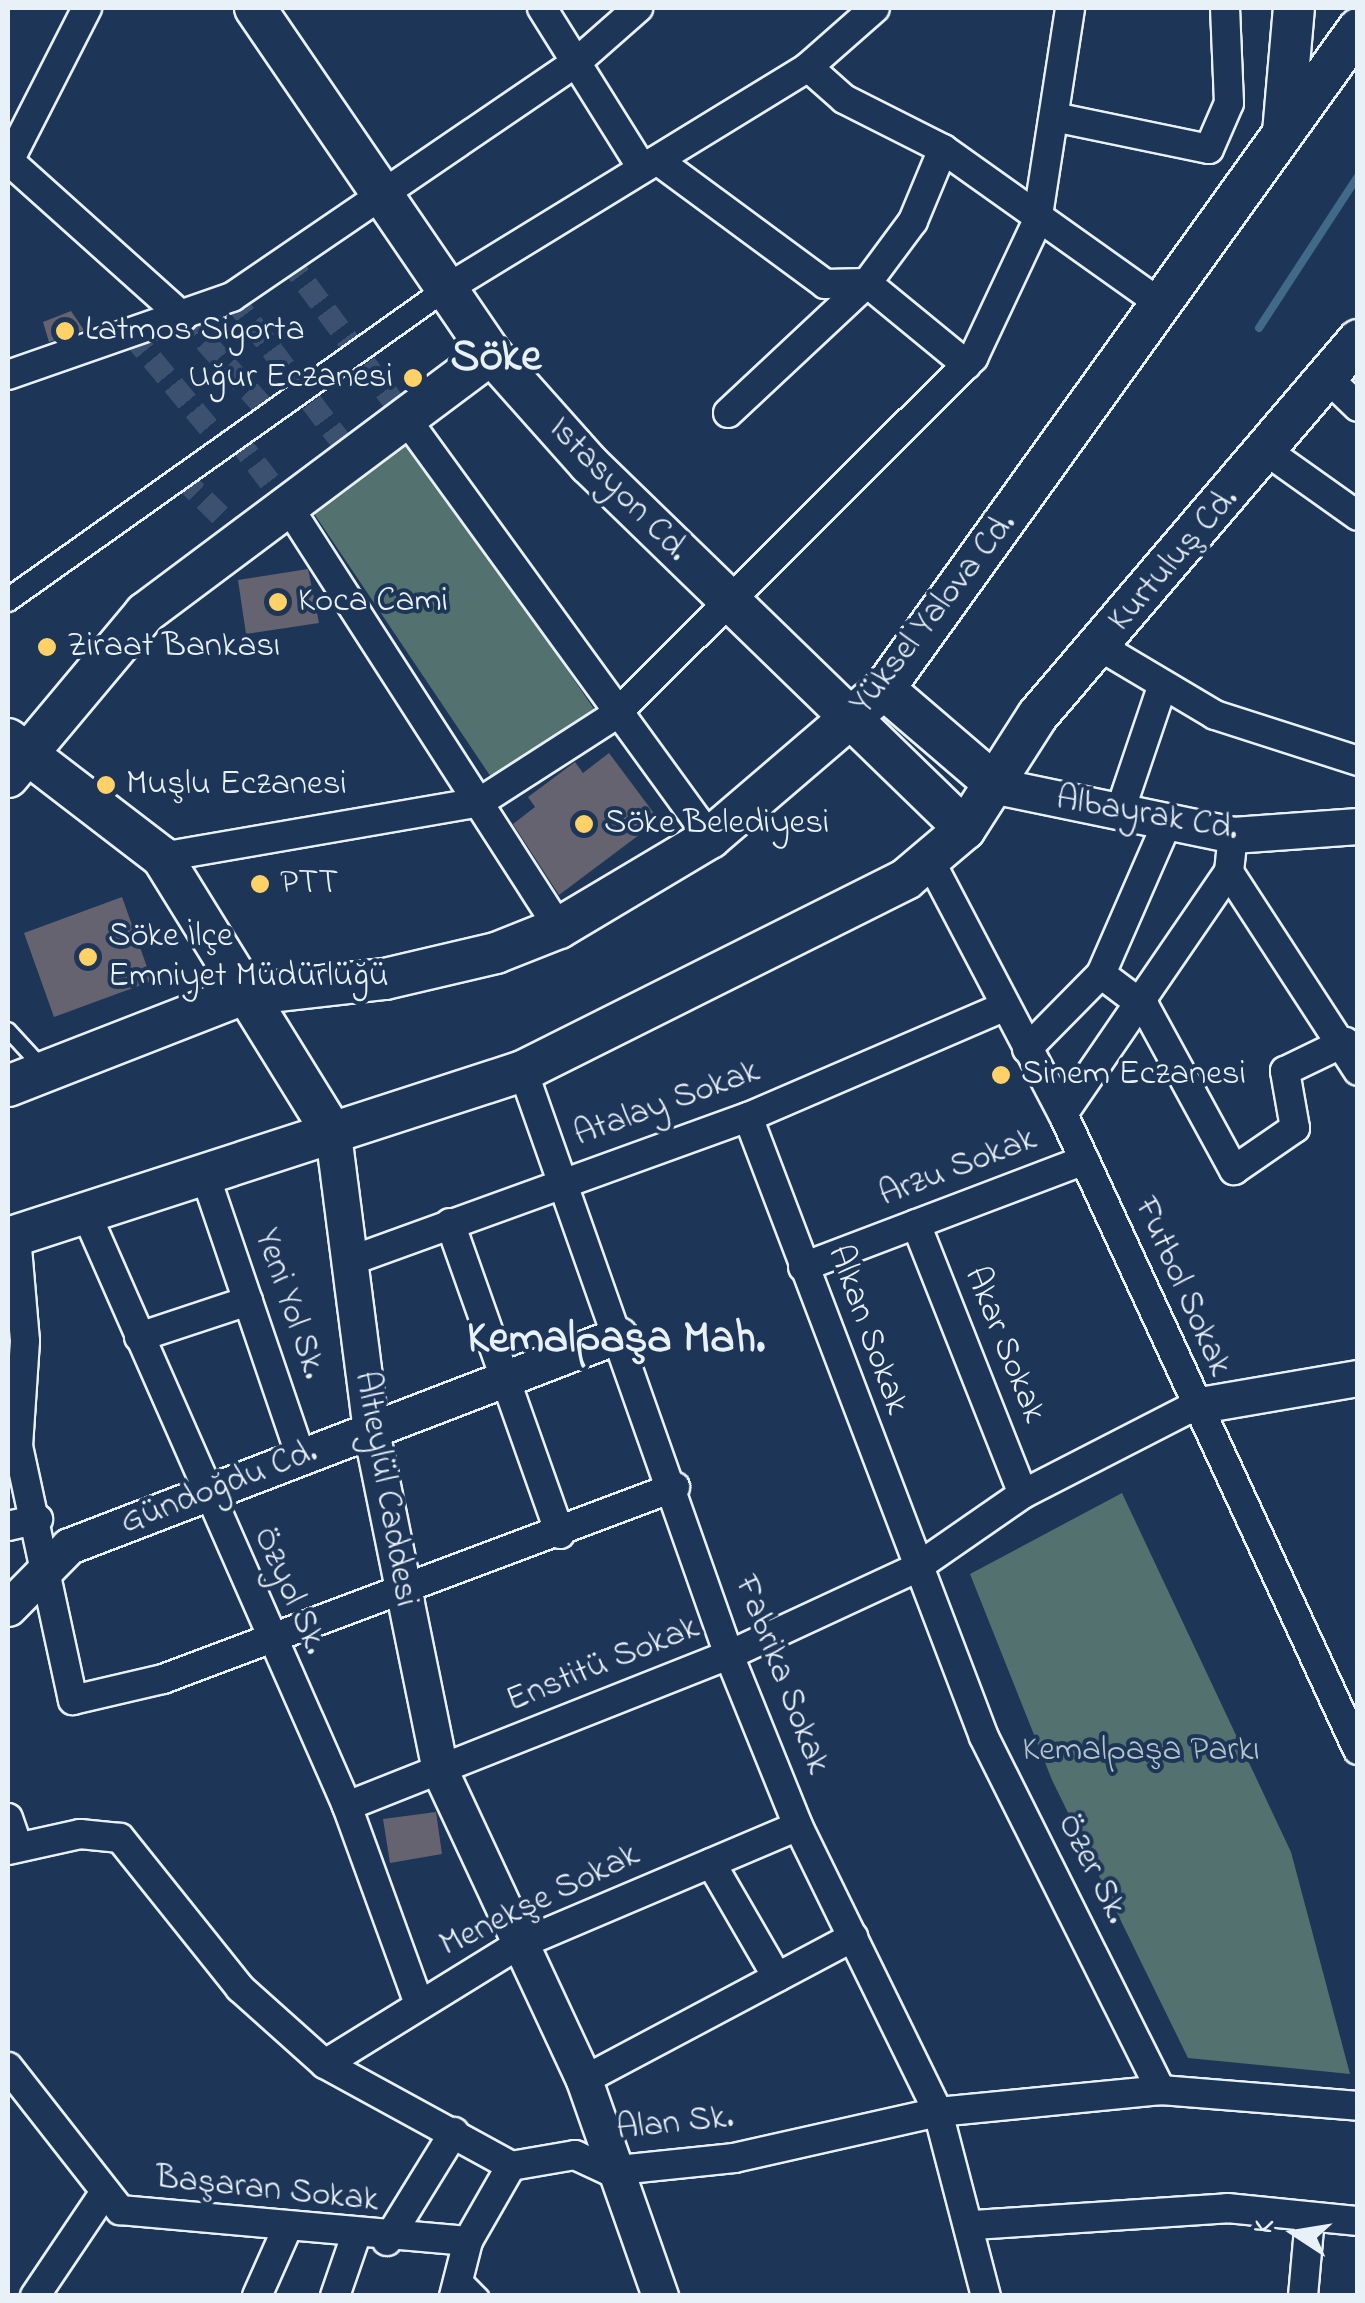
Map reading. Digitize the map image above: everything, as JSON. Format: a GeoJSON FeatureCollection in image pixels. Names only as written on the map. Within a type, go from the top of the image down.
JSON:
{"type":"FeatureCollection","features":[{"type":"Feature","properties":{"kind":"main road"},"geometry":{"type":"LineString","coordinates":[[1283,136],[1294,8]]}},
{"type":"Feature","properties":{"kind":"main road","name":"Istasyon Cd."},"geometry":{"type":"LineString","coordinates":[[262,11],[376,194],[442,291],[491,354],[728,602],[965,829]]}},
{"type":"Feature","properties":{"kind":"main road","name":"Yüksel Yalova Cd."},"geometry":{"type":"LineString","coordinates":[[8,1086],[242,995],[384,979],[559,928],[710,838],[884,690],[1165,307],[1358,29]]}},
{"type":"Feature","properties":{"kind":"main road","name":"Kurtuluş Cd."},"geometry":{"type":"LineString","coordinates":[[12,1237],[523,1071],[754,959],[929,859],[965,829],[997,786],[1038,715],[1268,452],[1344,394],[1358,340]]}},
{"type":"Feature","properties":{"kind":"main road"},"geometry":{"type":"LineString","coordinates":[[13,757],[145,613],[286,503],[491,354]]}},
{"type":"Feature","properties":{"kind":"main road"},"geometry":{"type":"LineString","coordinates":[[884,690],[997,786]]}},
{"type":"Feature","properties":{"kind":"main road","name":"Altıeylül Caddesi"},"geometry":{"type":"LineString","coordinates":[[13,757],[162,857],[242,995],[333,1134]]}},
{"type":"Feature","properties":{"kind":"street"},"geometry":{"type":"LineString","coordinates":[[542,8],[649,164],[825,284],[867,283],[967,365]]}},
{"type":"Feature","properties":{"kind":"street"},"geometry":{"type":"LineString","coordinates":[[8,375],[183,318],[232,297],[376,194],[579,60],[638,8]]}},
{"type":"Feature","properties":{"kind":"street"},"geometry":{"type":"LineString","coordinates":[[162,857],[480,802],[615,715],[967,365],[1037,222],[1070,8]]}},
{"type":"Feature","properties":{"kind":"street"},"geometry":{"type":"LineString","coordinates":[[1054,117],[1209,149],[1230,102],[1225,8]]}},
{"type":"Feature","properties":{"kind":"street"},"geometry":{"type":"LineString","coordinates":[[81,10],[12,170],[183,318]]}},
{"type":"Feature","properties":{"kind":"street"},"geometry":{"type":"LineString","coordinates":[[8,600],[442,291],[808,67],[861,12]]}},
{"type":"Feature","properties":{"kind":"street"},"geometry":{"type":"LineString","coordinates":[[808,67],[844,99],[942,149],[1037,222],[1165,307]]}},
{"type":"Feature","properties":{"kind":"street"},"geometry":{"type":"LineString","coordinates":[[728,414],[867,283],[913,220],[942,149]]}},
{"type":"Feature","properties":{"kind":"street"},"geometry":{"type":"LineString","coordinates":[[404,416],[615,715],[710,838]]}},
{"type":"Feature","properties":{"kind":"street"},"geometry":{"type":"LineString","coordinates":[[1268,452],[1358,516]]}},
{"type":"Feature","properties":{"kind":"street"},"geometry":{"type":"LineString","coordinates":[[286,503],[559,928]]}},
{"type":"Feature","properties":{"kind":"street"},"geometry":{"type":"LineString","coordinates":[[1099,646],[1161,690],[1358,761]]}},
{"type":"Feature","properties":{"kind":"street"},"geometry":{"type":"LineString","coordinates":[[1118,814],[1161,690]]}},
{"type":"Feature","properties":{"kind":"street","name":"Albayrak Cd."},"geometry":{"type":"LineString","coordinates":[[997,786],[1233,835],[1358,826]]}},
{"type":"Feature","properties":{"kind":"street"},"geometry":{"type":"LineString","coordinates":[[1027,1049],[1102,974],[1167,823]]}},
{"type":"Feature","properties":{"kind":"street"},"geometry":{"type":"LineString","coordinates":[[1063,1114],[1145,1007],[1229,872],[1233,835]]}},
{"type":"Feature","properties":{"kind":"street","name":"Futbol Sokak"},"geometry":{"type":"LineString","coordinates":[[929,859],[1063,1114],[1194,1406],[1358,1750]]}},
{"type":"Feature","properties":{"kind":"street"},"geometry":{"type":"LineString","coordinates":[[1229,872],[1345,1042],[1358,1071]]}},
{"type":"Feature","properties":{"kind":"street"},"geometry":{"type":"LineString","coordinates":[[1102,974],[1145,1007],[1234,1170],[1295,1128],[1285,1072],[1345,1042]]}},
{"type":"Feature","properties":{"kind":"street","name":"Atalay Sokak"},"geometry":{"type":"LineString","coordinates":[[350,1261],[748,1117],[1004,1007]]}},
{"type":"Feature","properties":{"kind":"street","name":"Fabrika Sokak"},"geometry":{"type":"LineString","coordinates":[[523,1071],[675,1488],[730,1655],[798,1826],[938,2112],[974,2225],[986,2296]]}},
{"type":"Feature","properties":{"kind":"street","name":"Alkan Sokak"},"geometry":{"type":"LineString","coordinates":[[748,1117],[916,1568]]}},
{"type":"Feature","properties":{"kind":"street","name":"Altıeylül Caddesi"},"geometry":{"type":"LineString","coordinates":[[333,1134],[370,1431],[440,1771],[584,2080],[608,2171],[660,2296]]}},
{"type":"Feature","properties":{"kind":"street","name":"Arzu Sokak"},"geometry":{"type":"LineString","coordinates":[[804,1268],[1084,1160]]}},
{"type":"Feature","properties":{"kind":"street","name":"Yeni Yol Sk."},"geometry":{"type":"LineString","coordinates":[[205,1175],[301,1457]]}},
{"type":"Feature","properties":{"kind":"street","name":"Özyol Sk."},"geometry":{"type":"LineString","coordinates":[[85,1211],[268,1641],[347,1806],[418,2004]]}},
{"type":"Feature","properties":{"kind":"street"},"geometry":{"type":"LineString","coordinates":[[450,1223],[560,1534]]}},
{"type":"Feature","properties":{"kind":"street","name":"Akar Sokak"},"geometry":{"type":"LineString","coordinates":[[916,1224],[1023,1494]]}},
{"type":"Feature","properties":{"kind":"street"},"geometry":{"type":"LineString","coordinates":[[12,1237],[25,1341],[18,1446],[49,1567],[74,1700],[268,1641],[402,1587],[560,1534],[675,1488]]}},
{"type":"Feature","properties":{"kind":"street"},"geometry":{"type":"LineString","coordinates":[[139,1337],[248,1301]]}},
{"type":"Feature","properties":{"kind":"street","name":"Gündoğdu Cd."},"geometry":{"type":"LineString","coordinates":[[8,1608],[70,1546],[619,1335]]}},
{"type":"Feature","properties":{"kind":"street"},"geometry":{"type":"LineString","coordinates":[[1194,1406],[1358,1378]]}},
{"type":"Feature","properties":{"kind":"street","name":"Enstitü Sokak"},"geometry":{"type":"LineString","coordinates":[[347,1806],[730,1655],[916,1568],[1023,1494],[1194,1406]]}},
{"type":"Feature","properties":{"kind":"street"},"geometry":{"type":"LineString","coordinates":[[8,1526],[38,1518]]}},
{"type":"Feature","properties":{"kind":"street","name":"Özer Sk."},"geometry":{"type":"LineString","coordinates":[[916,1568],[984,1737],[1162,2090]]}},
{"type":"Feature","properties":{"kind":"street"},"geometry":{"type":"LineString","coordinates":[[8,1818],[12,1848],[80,1834],[120,1838],[240,1988],[325,2064],[511,2166],[468,2242],[457,2285]]}},
{"type":"Feature","properties":{"kind":"street","name":"Menekşe Sokak"},"geometry":{"type":"LineString","coordinates":[[325,2064],[518,1945],[798,1826]]}},
{"type":"Feature","properties":{"kind":"street"},"geometry":{"type":"LineString","coordinates":[[711,1863],[778,1977]]}},
{"type":"Feature","properties":{"kind":"street"},"geometry":{"type":"LineString","coordinates":[[584,2080],[853,1936]]}},
{"type":"Feature","properties":{"kind":"street","name":"Başaran Sokak"},"geometry":{"type":"LineString","coordinates":[[8,2067],[120,2210],[161,2218],[355,2238],[468,2242]]}},
{"type":"Feature","properties":{"kind":"street","name":"Alan Sk."},"geometry":{"type":"LineString","coordinates":[[511,2166],[575,2155],[608,2171],[734,2158],[938,2112],[1162,2090],[1358,2106]]}},
{"type":"Feature","properties":{"kind":"street"},"geometry":{"type":"LineString","coordinates":[[388,2241],[454,2132]]}},
{"type":"Feature","properties":{"kind":"street"},"geometry":{"type":"LineString","coordinates":[[35,2296],[105,2192]]}},
{"type":"Feature","properties":{"kind":"street"},"geometry":{"type":"LineString","coordinates":[[974,2225],[1145,2209],[1358,2221]]}},
{"type":"Feature","properties":{"kind":"street"},"geometry":{"type":"LineString","coordinates":[[1303,2296],[1310,2216]]}},
{"type":"Feature","properties":{"kind":"street"},"geometry":{"type":"LineString","coordinates":[[257,2296],[286,2231]]}},
{"type":"Feature","properties":{"kind":"street"},"geometry":{"type":"LineString","coordinates":[[335,2296],[355,2238]]}},
{"type":"Feature","properties":{"kind":"lane"},"geometry":{"type":"LineString","coordinates":[[8,1030],[47,1072]]}},
{"type":"Feature","properties":{"kind":"lane"},"geometry":{"type":"LineString","coordinates":[[457,2285],[481,2296]]}},
{"type":"Feature","properties":{"kind":"green space"},"geometry":{"type":"Polygon","coordinates":[[[412,442],[596,712],[495,783],[311,509],[412,442]]]}},
{"type":"Feature","properties":{"kind":"green space","name":"Kemalpaşa Parkı"},"geometry":{"type":"Polygon","coordinates":[[[1122,1493],[1291,1852],[1350,2074],[1188,2058],[1052,1780],[970,1574],[1122,1493]]]}},
{"type":"Feature","properties":{"kind":"building","name":"Latmos Sigorta"},"geometry":{"type":"Polygon","coordinates":[[[71,311],[84,330],[49,342],[43,322],[71,311]]]}},
{"type":"Feature","properties":{"kind":"building","name":"Koca Cami"},"geometry":{"type":"Polygon","coordinates":[[[308,569],[319,623],[246,634],[238,580],[308,569]]]}},
{"type":"Feature","properties":{"kind":"building","name":"Söke Belediyesi"},"geometry":{"type":"Polygon","coordinates":[[[609,753],[659,820],[559,895],[513,824],[535,807],[528,797],[575,762],[583,773],[609,753]]]}},
{"type":"Feature","properties":{"kind":"building","name":"Söke İlçe Emniyet Müdürlüğü"},"geometry":{"type":"Polygon","coordinates":[[[122,897],[152,981],[54,1017],[24,933],[122,897]]]}},
{"type":"Feature","properties":{"kind":"building"},"geometry":{"type":"Polygon","coordinates":[[[436,1812],[442,1854],[390,1863],[383,1819],[436,1812]]]}},
{"type":"Feature","properties":{"kind":"waterway"},"geometry":{"type":"LineString","coordinates":[[1259,328],[1358,176]]}},
{"type":"Feature","properties":{"kind":"tunnel"},"geometry":{"type":"LineString","coordinates":[[287,258],[404,416]]}},
{"type":"Feature","properties":{"kind":"tunnel"},"geometry":{"type":"LineString","coordinates":[[232,297],[351,455]]}},
{"type":"Feature","properties":{"kind":"tunnel"},"geometry":{"type":"LineString","coordinates":[[183,317],[270,414]]}},
{"type":"Feature","properties":{"kind":"tunnel"},"geometry":{"type":"LineString","coordinates":[[131,334],[224,446]]}},
{"type":"Feature","properties":{"kind":"tunnel"},"geometry":{"type":"LineString","coordinates":[[236,438],[286,503]]}},
{"type":"Feature","properties":{"kind":"tunnel"},"geometry":{"type":"LineString","coordinates":[[181,477],[243,538]]}},
{"type":"Feature","properties":{"kind":"place","name":"Latmos Sigorta"},"geometry":{"type":"Point","coordinates":[65,331]}},
{"type":"Feature","properties":{"kind":"place","name":"Uğur Eczanesi"},"geometry":{"type":"Point","coordinates":[413,378]}},
{"type":"Feature","properties":{"kind":"place","name":"Koca Cami"},"geometry":{"type":"Point","coordinates":[278,602]}},
{"type":"Feature","properties":{"kind":"place","name":"Ziraat Bankası"},"geometry":{"type":"Point","coordinates":[47,647]}},
{"type":"Feature","properties":{"kind":"place","name":"Muşlu Eczanesi"},"geometry":{"type":"Point","coordinates":[106,785]}},
{"type":"Feature","properties":{"kind":"place","name":"Söke Belediyesi"},"geometry":{"type":"Point","coordinates":[584,824]}},
{"type":"Feature","properties":{"kind":"place","name":"PTT"},"geometry":{"type":"Point","coordinates":[260,884]}},
{"type":"Feature","properties":{"kind":"place","name":"Söke İlçe Emniyet Müdürlüğü"},"geometry":{"type":"Point","coordinates":[88,957]}},
{"type":"Feature","properties":{"kind":"place","name":"Sinem Eczanesi"},"geometry":{"type":"Point","coordinates":[1001,1075]}},
{"type":"Feature","properties":{"kind":"district","name":"Söke"},"geometry":{"type":"Point","coordinates":[496,359]}},
{"type":"Feature","properties":{"kind":"district","name":"Kemalpaşa Mah."},"geometry":{"type":"Point","coordinates":[616,1341]}}]}
